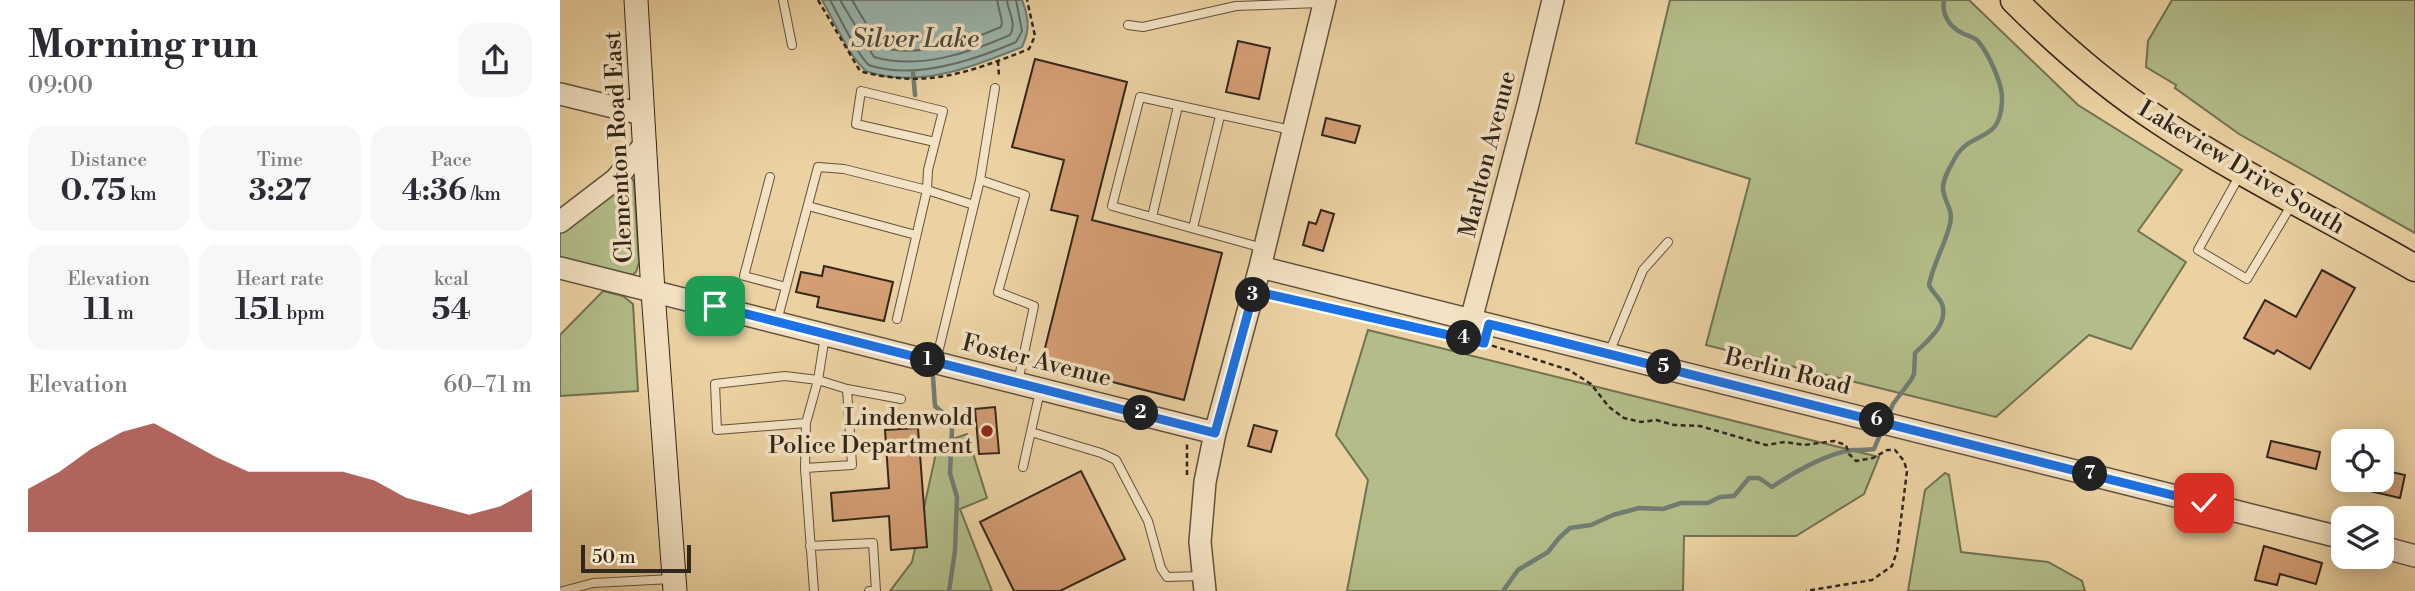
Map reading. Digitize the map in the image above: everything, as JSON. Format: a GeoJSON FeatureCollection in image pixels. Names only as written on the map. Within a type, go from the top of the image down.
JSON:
{"type":"FeatureCollection","features":[{"type":"Feature","properties":{"kind":"main road","name":"Clementon Road East"},"geometry":{"type":"LineString","coordinates":[[635,0],[675,585]]}},
{"type":"Feature","properties":{"kind":"main road","name":"Lakeview Drive South"},"geometry":{"type":"LineString","coordinates":[[2014,0],[2089,70],[2159,121],[2415,268]]}},
{"type":"Feature","properties":{"kind":"street","name":"Marlton Avenue"},"geometry":{"type":"LineString","coordinates":[[1481,329],[1528,104],[1553,0]]}},
{"type":"Feature","properties":{"kind":"street"},"geometry":{"type":"LineString","coordinates":[[1204,583],[1200,542],[1205,482],[1215,433],[1263,257],[1325,1]]}},
{"type":"Feature","properties":{"kind":"street"},"geometry":{"type":"LineString","coordinates":[[560,94],[642,114]]}},
{"type":"Feature","properties":{"kind":"street"},"geometry":{"type":"LineString","coordinates":[[560,222],[616,178],[645,144]]}},
{"type":"Feature","properties":{"kind":"street","name":"Berlin Road"},"geometry":{"type":"LineString","coordinates":[[1263,257],[1481,329],[1609,353],[2331,535]]}},
{"type":"Feature","properties":{"kind":"street","name":"Foster Avenue"},"geometry":{"type":"LineString","coordinates":[[560,268],[1215,433]]}},
{"type":"Feature","properties":{"kind":"street"},"geometry":{"type":"LineString","coordinates":[[2394,550],[2415,556]]}},
{"type":"Feature","properties":{"kind":"lane"},"geometry":{"type":"LineString","coordinates":[[783,0],[792,45]]}},
{"type":"Feature","properties":{"kind":"lane"},"geometry":{"type":"LineString","coordinates":[[1128,25],[1143,27],[1236,6],[1325,1]]}},
{"type":"Feature","properties":{"kind":"lane"},"geometry":{"type":"LineString","coordinates":[[936,362],[980,180],[997,86]]}},
{"type":"Feature","properties":{"kind":"lane"},"geometry":{"type":"LineString","coordinates":[[897,319],[943,111],[861,91],[856,124],[935,142]]}},
{"type":"Feature","properties":{"kind":"lane"},"geometry":{"type":"LineString","coordinates":[[1263,257],[1194,228],[1112,206],[1140,97],[1294,131]]}},
{"type":"Feature","properties":{"kind":"lane"},"geometry":{"type":"LineString","coordinates":[[1152,217],[1178,106]]}},
{"type":"Feature","properties":{"kind":"lane"},"geometry":{"type":"LineString","coordinates":[[1194,228],[1220,116]]}},
{"type":"Feature","properties":{"kind":"lane"},"geometry":{"type":"LineString","coordinates":[[777,321],[818,167],[844,169],[974,205]]}},
{"type":"Feature","properties":{"kind":"lane"},"geometry":{"type":"LineString","coordinates":[[2242,171],[2198,250],[2247,279],[2294,200]]}},
{"type":"Feature","properties":{"kind":"lane"},"geometry":{"type":"LineString","coordinates":[[770,177],[744,276],[786,287]]}},
{"type":"Feature","properties":{"kind":"lane"},"geometry":{"type":"LineString","coordinates":[[980,180],[1025,195],[998,292],[1034,306],[1018,382]]}},
{"type":"Feature","properties":{"kind":"lane"},"geometry":{"type":"LineString","coordinates":[[808,206],[916,235]]}},
{"type":"Feature","properties":{"kind":"lane"},"geometry":{"type":"LineString","coordinates":[[1609,353],[1643,270],[1668,242]]}},
{"type":"Feature","properties":{"kind":"lane"},"geometry":{"type":"LineString","coordinates":[[814,591],[805,468],[806,423],[818,380],[826,334]]}},
{"type":"Feature","properties":{"kind":"lane"},"geometry":{"type":"LineString","coordinates":[[806,423],[717,430],[715,384],[785,376],[818,380],[847,389],[901,399]]}},
{"type":"Feature","properties":{"kind":"lane"},"geometry":{"type":"LineString","coordinates":[[1023,467],[1040,388]]}},
{"type":"Feature","properties":{"kind":"lane"},"geometry":{"type":"LineString","coordinates":[[805,468],[852,465],[847,389]]}},
{"type":"Feature","properties":{"kind":"lane"},"geometry":{"type":"LineString","coordinates":[[1031,432],[1116,460],[1147,521],[1161,568],[1167,577],[1204,583]]}},
{"type":"Feature","properties":{"kind":"lane"},"geometry":{"type":"LineString","coordinates":[[810,546],[873,543],[876,591],[869,591]]}},
{"type":"Feature","properties":{"kind":"lane"},"geometry":{"type":"LineString","coordinates":[[564,591],[593,583],[675,585]]}},
{"type":"Feature","properties":{"kind":"path"},"geometry":{"type":"LineString","coordinates":[[818,0],[860,71],[885,78],[932,80],[1029,49],[1035,36],[1027,0]]}},
{"type":"Feature","properties":{"kind":"path"},"geometry":{"type":"LineString","coordinates":[[997,86],[998,61]]}},
{"type":"Feature","properties":{"kind":"path"},"geometry":{"type":"LineString","coordinates":[[1254,291],[1481,329],[1569,370],[1591,384],[1609,407],[1624,418],[1640,422],[1700,426],[1766,445],[1785,442],[1804,445],[1834,441],[1846,445],[1849,454],[1856,461],[1873,458],[1887,450],[1895,450],[1904,461],[1907,471],[1897,551],[1892,566],[1872,580],[1806,591]]}},
{"type":"Feature","properties":{"kind":"path"},"geometry":{"type":"LineString","coordinates":[[1183,438],[1189,449],[1187,477]]}},
{"type":"Feature","properties":{"kind":"green space"},"geometry":{"type":"Polygon","coordinates":[[[1670,0],[1969,0],[2078,105],[2182,170],[2138,231],[2186,262],[2131,349],[2089,335],[1996,417],[1706,345],[1750,179],[1636,143],[1670,0]]]}},
{"type":"Feature","properties":{"kind":"green space"},"geometry":{"type":"Polygon","coordinates":[[[2172,0],[2415,0],[2415,233],[2239,134],[2175,88],[2176,85],[2146,67],[2148,41],[2172,0]]]}},
{"type":"Feature","properties":{"kind":"green space"},"geometry":{"type":"Polygon","coordinates":[[[626,177],[632,178],[634,182],[639,263],[636,272],[632,275],[560,257],[560,229],[626,177]]]}},
{"type":"Feature","properties":{"kind":"green space"},"geometry":{"type":"Polygon","coordinates":[[[603,291],[623,296],[633,304],[638,391],[560,396],[560,335],[603,291]]]}},
{"type":"Feature","properties":{"kind":"green space"},"geometry":{"type":"Polygon","coordinates":[[[1368,330],[1879,457],[1864,494],[1796,536],[1684,536],[1683,591],[1347,591],[1368,480],[1336,435],[1368,330]]]}},
{"type":"Feature","properties":{"kind":"green space"},"geometry":{"type":"Polygon","coordinates":[[[967,434],[987,498],[960,509],[992,591],[890,591],[912,562],[938,444],[967,434]]]}},
{"type":"Feature","properties":{"kind":"green space"},"geometry":{"type":"Polygon","coordinates":[[[1945,473],[1949,475],[1961,552],[2048,562],[2082,581],[2085,591],[1908,591],[1925,490],[1945,473]]]}},
{"type":"Feature","properties":{"kind":"water","name":"Silver Lake"},"geometry":{"type":"Polygon","coordinates":[[[822,0],[1022,0],[1027,29],[1022,47],[972,66],[920,77],[885,76],[867,71],[859,64],[822,0]]]}},
{"type":"Feature","properties":{"kind":"building"},"geometry":{"type":"Polygon","coordinates":[[[1238,41],[1270,48],[1259,99],[1226,92],[1238,41]]]}},
{"type":"Feature","properties":{"kind":"building"},"geometry":{"type":"Polygon","coordinates":[[[1035,59],[1127,82],[1092,220],[1222,253],[1184,400],[1041,364],[1078,216],[1051,210],[1064,160],[1012,147],[1035,59]]]}},
{"type":"Feature","properties":{"kind":"building"},"geometry":{"type":"Polygon","coordinates":[[[1326,118],[1360,126],[1355,143],[1322,135],[1326,118]]]}},
{"type":"Feature","properties":{"kind":"building"},"geometry":{"type":"Polygon","coordinates":[[[1321,210],[1334,214],[1323,251],[1303,245],[1309,222],[1316,224],[1321,210]]]}},
{"type":"Feature","properties":{"kind":"building"},"geometry":{"type":"Polygon","coordinates":[[[824,266],[893,282],[884,321],[817,307],[819,297],[796,292],[801,272],[822,276],[824,266]]]}},
{"type":"Feature","properties":{"kind":"building"},"geometry":{"type":"Polygon","coordinates":[[[2322,270],[2355,288],[2310,369],[2277,350],[2274,354],[2244,338],[2265,300],[2296,317],[2322,270]]]}},
{"type":"Feature","properties":{"kind":"building","name":"Lindenwold Police Department"},"geometry":{"type":"Polygon","coordinates":[[[995,407],[999,453],[979,454],[975,409],[995,407]]]}},
{"type":"Feature","properties":{"kind":"building"},"geometry":{"type":"Polygon","coordinates":[[[1254,425],[1277,431],[1271,452],[1248,446],[1254,425]]]}},
{"type":"Feature","properties":{"kind":"building"},"geometry":{"type":"Polygon","coordinates":[[[918,428],[927,547],[891,550],[889,516],[833,521],[831,493],[889,488],[885,430],[918,428]]]}},
{"type":"Feature","properties":{"kind":"building"},"geometry":{"type":"Polygon","coordinates":[[[2271,441],[2320,452],[2316,469],[2267,457],[2271,441]]]}},
{"type":"Feature","properties":{"kind":"building"},"geometry":{"type":"Polygon","coordinates":[[[1081,471],[1125,559],[1060,591],[1014,591],[980,522],[1081,471]]]}},
{"type":"Feature","properties":{"kind":"building"},"geometry":{"type":"Polygon","coordinates":[[[2394,473],[2405,475],[2400,498],[2374,492],[2394,492],[2394,473]]]}},
{"type":"Feature","properties":{"kind":"building"},"geometry":{"type":"Polygon","coordinates":[[[2264,546],[2322,563],[2316,584],[2280,574],[2277,585],[2255,580],[2264,546]]]}},
{"type":"Feature","properties":{"kind":"waterway"},"geometry":{"type":"LineString","coordinates":[[1887,419],[1893,404],[1914,374],[1915,353],[1936,332],[1942,319],[1942,304],[1929,285],[1951,219],[1943,193],[1945,176],[1962,149],[1996,124],[2002,100],[1997,77],[1982,46],[1951,24],[1945,15],[1944,0]]}},
{"type":"Feature","properties":{"kind":"waterway"},"geometry":{"type":"LineString","coordinates":[[913,72],[915,95]]}},
{"type":"Feature","properties":{"kind":"waterway"},"geometry":{"type":"LineString","coordinates":[[933,377],[935,406],[950,419],[952,429],[950,473],[957,497],[955,551],[949,591]]}},
{"type":"Feature","properties":{"kind":"waterway"},"geometry":{"type":"LineString","coordinates":[[1503,591],[1518,570],[1548,552],[1570,528],[1591,525],[1639,508],[1663,509],[1681,503],[1708,503],[1720,497],[1734,496],[1749,478],[1759,478],[1772,487],[1821,459],[1852,450],[1874,449],[1882,430]]}},
{"type":"Feature","properties":{"kind":"place","name":"Lindenwold Police Department"},"geometry":{"type":"Point","coordinates":[987,431]}},
{"type":"Feature","properties":{"kind":"route"},"geometry":{"type":"LineString","coordinates":[[715,306],[1215,433],[1254,291],[1484,343],[1489,324],[2204,503]]}}]}
